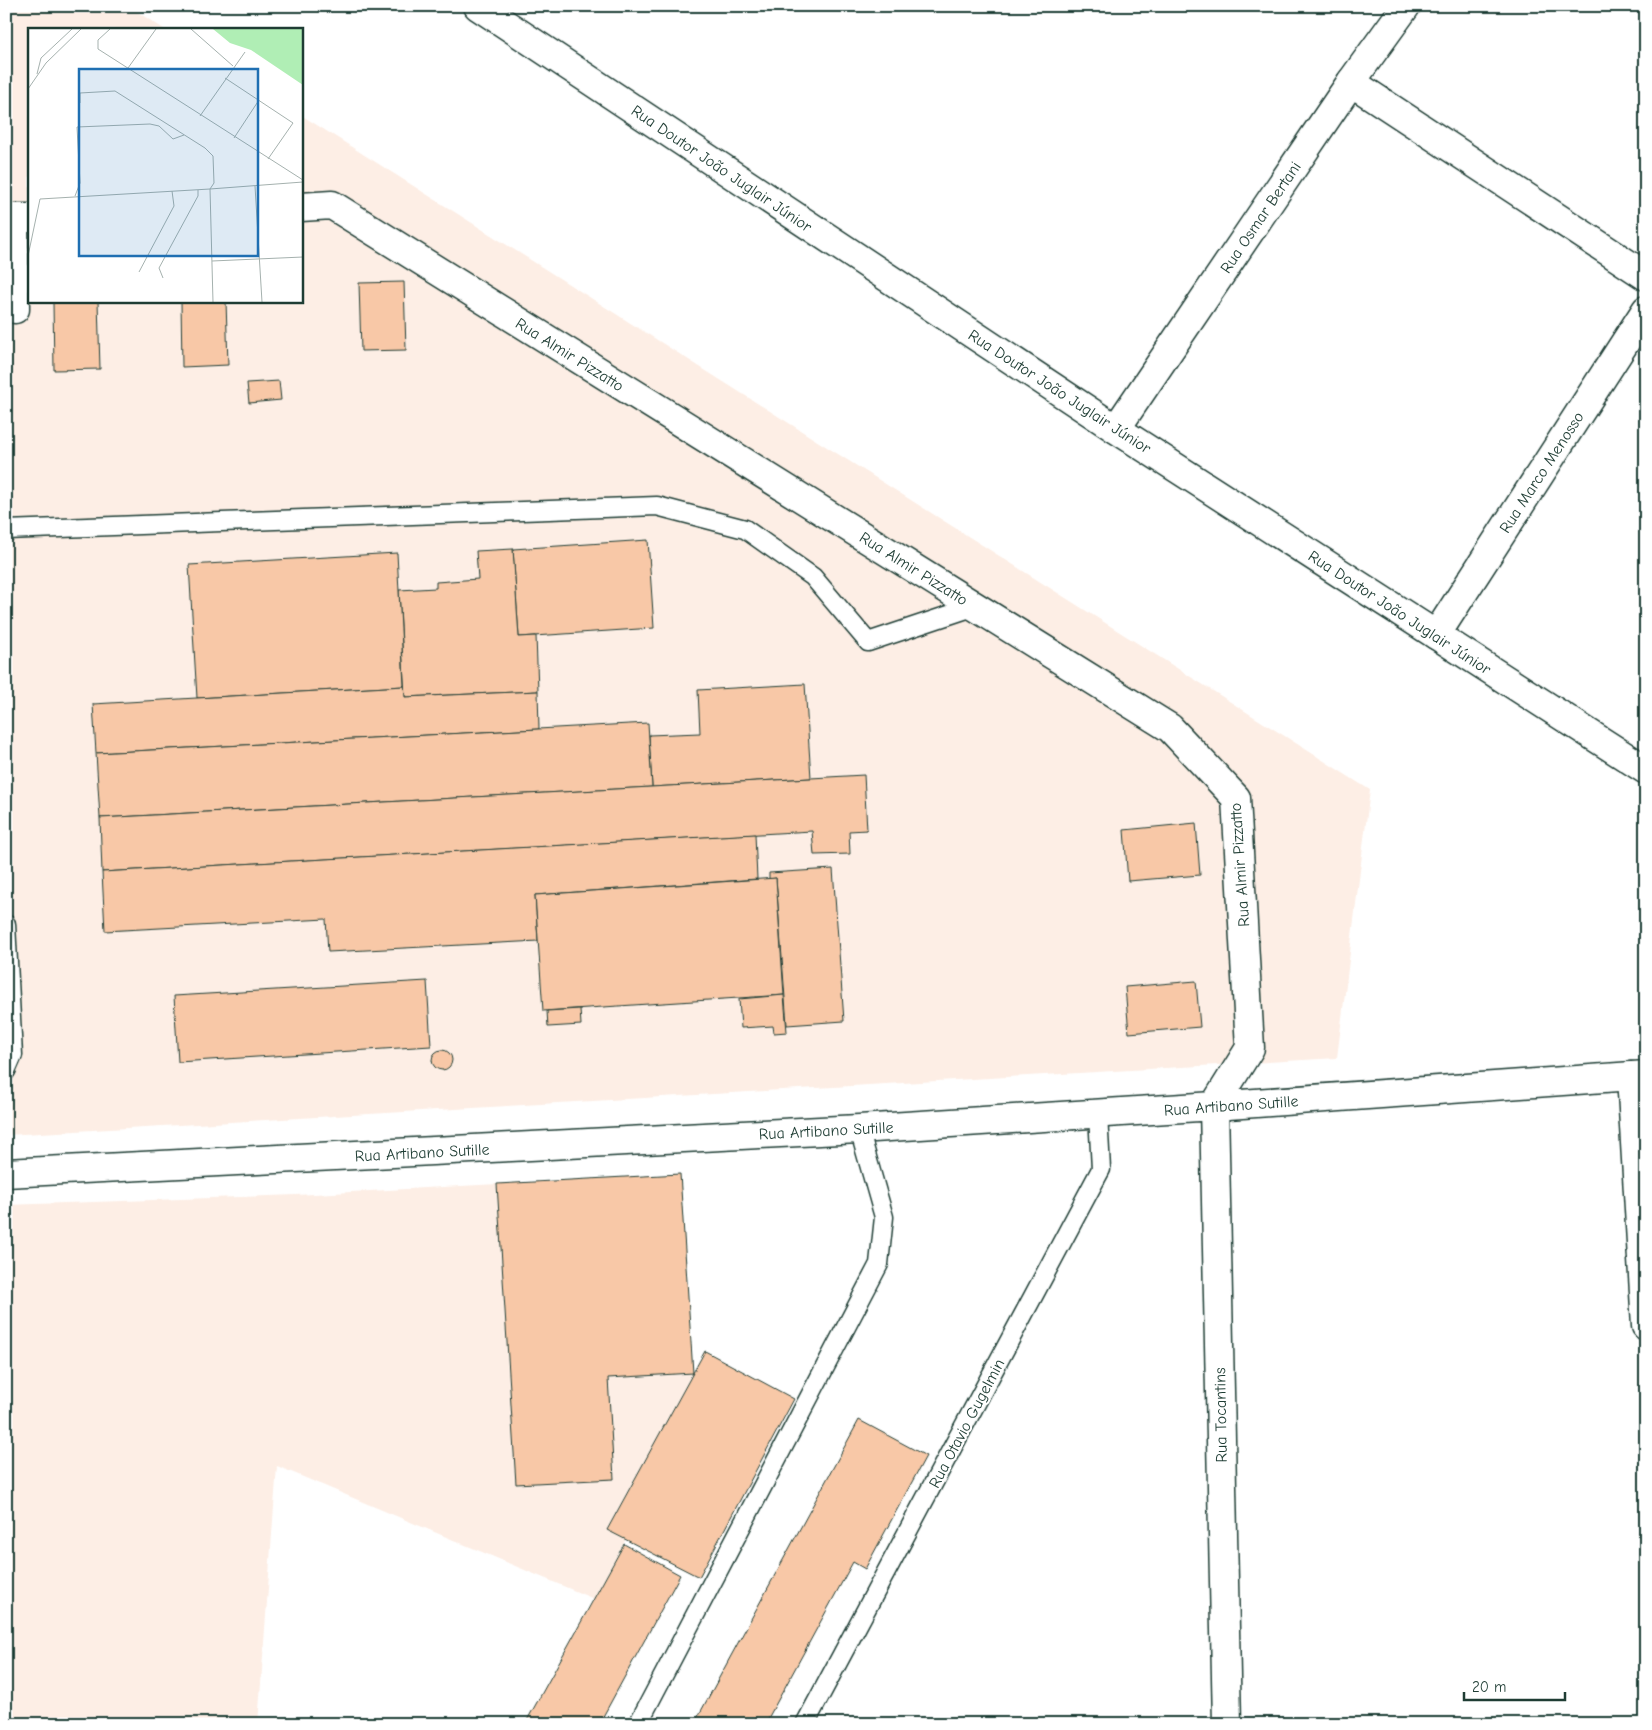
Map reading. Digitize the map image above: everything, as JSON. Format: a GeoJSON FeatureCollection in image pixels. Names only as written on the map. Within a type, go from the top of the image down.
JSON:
{"type":"FeatureCollection","features":[{"type":"Feature","properties":{"kind":"street","name":"Rua Doutor João Juglair Júnior"},"geometry":{"type":"LineString","coordinates":[[478,6],[1116,429],[1646,770]]}},
{"type":"Feature","properties":{"kind":"street","name":"Rua Osmar Bertani"},"geometry":{"type":"LineString","coordinates":[[1116,429],[1351,82],[1406,6]]}},
{"type":"Feature","properties":{"kind":"street"},"geometry":{"type":"LineString","coordinates":[[1351,82],[1646,276]]}},
{"type":"Feature","properties":{"kind":"street","name":"Rua Almir Pizzatto"},"geometry":{"type":"LineString","coordinates":[[302,207],[332,205],[1170,728],[1236,798],[1250,1048],[1214,1106]]}},
{"type":"Feature","properties":{"kind":"street"},"geometry":{"type":"LineString","coordinates":[[15,309],[14,218],[28,218]]}},
{"type":"Feature","properties":{"kind":"street","name":"Rua Marco Menosso"},"geometry":{"type":"LineString","coordinates":[[1436,635],[1646,310]]}},
{"type":"Feature","properties":{"kind":"street"},"geometry":{"type":"LineString","coordinates":[[1639,1076],[1646,1326]]}},
{"type":"Feature","properties":{"kind":"street","name":"Rua Artibano Sutille"},"geometry":{"type":"LineString","coordinates":[[6,1173],[1098,1115],[1639,1076]]}},
{"type":"Feature","properties":{"kind":"street","name":"Rua Tocantins"},"geometry":{"type":"LineString","coordinates":[[1214,1106],[1227,1724]]}},
{"type":"Feature","properties":{"kind":"lane"},"geometry":{"type":"LineString","coordinates":[[6,530],[656,506],[745,529],[813,577],[868,642],[976,606]]}},
{"type":"Feature","properties":{"kind":"lane"},"geometry":{"type":"LineString","coordinates":[[6,924],[13,1055],[6,1071]]}},
{"type":"Feature","properties":{"kind":"lane","name":"Rua Otavio Gugelmin"},"geometry":{"type":"LineString","coordinates":[[805,1724],[1101,1169],[1098,1115]]}},
{"type":"Feature","properties":{"kind":"lane"},"geometry":{"type":"LineString","coordinates":[[638,1724],[879,1264],[884,1216],[859,1129]]}},
{"type":"Feature","properties":{"kind":"shaded area"},"geometry":{"type":"Polygon","coordinates":[[[6,6],[128,6],[162,28],[28,28],[28,302],[302,302],[302,116],[1370,790],[1337,1058],[6,1135],[6,6]]]}},
{"type":"Feature","properties":{"kind":"shaded area"},"geometry":{"type":"Polygon","coordinates":[[[680,1174],[693,1373],[607,1529],[626,1539],[594,1599],[277,1466],[258,1724],[6,1724],[6,1205],[296,1195],[680,1174]]]}},
{"type":"Feature","properties":{"kind":"building"},"geometry":{"type":"Polygon","coordinates":[[[404,282],[406,350],[361,351],[359,283],[404,282]]]}},
{"type":"Feature","properties":{"kind":"building"},"geometry":{"type":"Polygon","coordinates":[[[53,302],[98,302],[100,369],[54,370],[53,302]]]}},
{"type":"Feature","properties":{"kind":"building"},"geometry":{"type":"Polygon","coordinates":[[[181,302],[226,302],[228,365],[182,367],[181,302]]]}},
{"type":"Feature","properties":{"kind":"building"},"geometry":{"type":"Polygon","coordinates":[[[279,381],[281,400],[249,403],[247,383],[279,381]]]}},
{"type":"Feature","properties":{"kind":"building"},"geometry":{"type":"Polygon","coordinates":[[[648,540],[654,628],[519,637],[513,549],[648,540]]]}},
{"type":"Feature","properties":{"kind":"building"},"geometry":{"type":"Polygon","coordinates":[[[513,549],[519,637],[536,636],[538,691],[405,697],[399,590],[436,588],[436,582],[478,579],[476,551],[513,549]]]}},
{"type":"Feature","properties":{"kind":"building"},"geometry":{"type":"Polygon","coordinates":[[[397,553],[404,686],[197,698],[189,565],[397,553]]]}},
{"type":"Feature","properties":{"kind":"building"},"geometry":{"type":"Polygon","coordinates":[[[805,684],[811,778],[652,787],[649,735],[700,733],[698,690],[805,684]]]}},
{"type":"Feature","properties":{"kind":"building"},"geometry":{"type":"Polygon","coordinates":[[[404,686],[405,697],[538,691],[539,729],[96,753],[93,704],[404,686]]]}},
{"type":"Feature","properties":{"kind":"building"},"geometry":{"type":"Polygon","coordinates":[[[648,723],[652,787],[100,818],[96,753],[648,723]]]}},
{"type":"Feature","properties":{"kind":"building"},"geometry":{"type":"Polygon","coordinates":[[[864,775],[867,830],[849,831],[850,854],[814,855],[812,831],[102,872],[100,818],[864,775]]]}},
{"type":"Feature","properties":{"kind":"building"},"geometry":{"type":"Polygon","coordinates":[[[1196,823],[1200,875],[1128,881],[1124,830],[1196,823]]]}},
{"type":"Feature","properties":{"kind":"building"},"geometry":{"type":"Polygon","coordinates":[[[755,834],[757,879],[535,895],[538,941],[328,952],[326,919],[105,931],[102,872],[755,834]]]}},
{"type":"Feature","properties":{"kind":"building"},"geometry":{"type":"Polygon","coordinates":[[[833,869],[844,1021],[787,1025],[776,878],[769,879],[769,873],[833,869]]]}},
{"type":"Feature","properties":{"kind":"building"},"geometry":{"type":"Polygon","coordinates":[[[776,878],[784,995],[543,1011],[535,895],[776,878]]]}},
{"type":"Feature","properties":{"kind":"building"},"geometry":{"type":"Polygon","coordinates":[[[427,981],[431,1046],[178,1062],[174,996],[427,981]]]}},
{"type":"Feature","properties":{"kind":"building"},"geometry":{"type":"Polygon","coordinates":[[[1196,981],[1200,1027],[1129,1033],[1125,987],[1196,981]]]}},
{"type":"Feature","properties":{"kind":"building"},"geometry":{"type":"Polygon","coordinates":[[[784,995],[787,1032],[774,1033],[773,1026],[741,1028],[739,999],[784,995]]]}},
{"type":"Feature","properties":{"kind":"building"},"geometry":{"type":"Polygon","coordinates":[[[580,1009],[581,1025],[548,1027],[547,1011],[580,1009]]]}},
{"type":"Feature","properties":{"kind":"building"},"geometry":{"type":"Polygon","coordinates":[[[442,1050],[449,1053],[452,1060],[449,1067],[442,1070],[435,1067],[432,1060],[435,1053],[442,1050]]]}},
{"type":"Feature","properties":{"kind":"building"},"geometry":{"type":"Polygon","coordinates":[[[680,1174],[693,1373],[608,1378],[614,1479],[516,1484],[497,1184],[680,1174]]]}},
{"type":"Feature","properties":{"kind":"building"},"geometry":{"type":"Polygon","coordinates":[[[705,1351],[794,1399],[699,1577],[607,1530],[705,1351]]]}},
{"type":"Feature","properties":{"kind":"building"},"geometry":{"type":"Polygon","coordinates":[[[859,1420],[926,1456],[865,1569],[853,1562],[765,1724],[694,1724],[859,1420]]]}},
{"type":"Feature","properties":{"kind":"building"},"geometry":{"type":"Polygon","coordinates":[[[624,1544],[680,1575],[599,1724],[525,1724],[624,1544]]]}}]}
